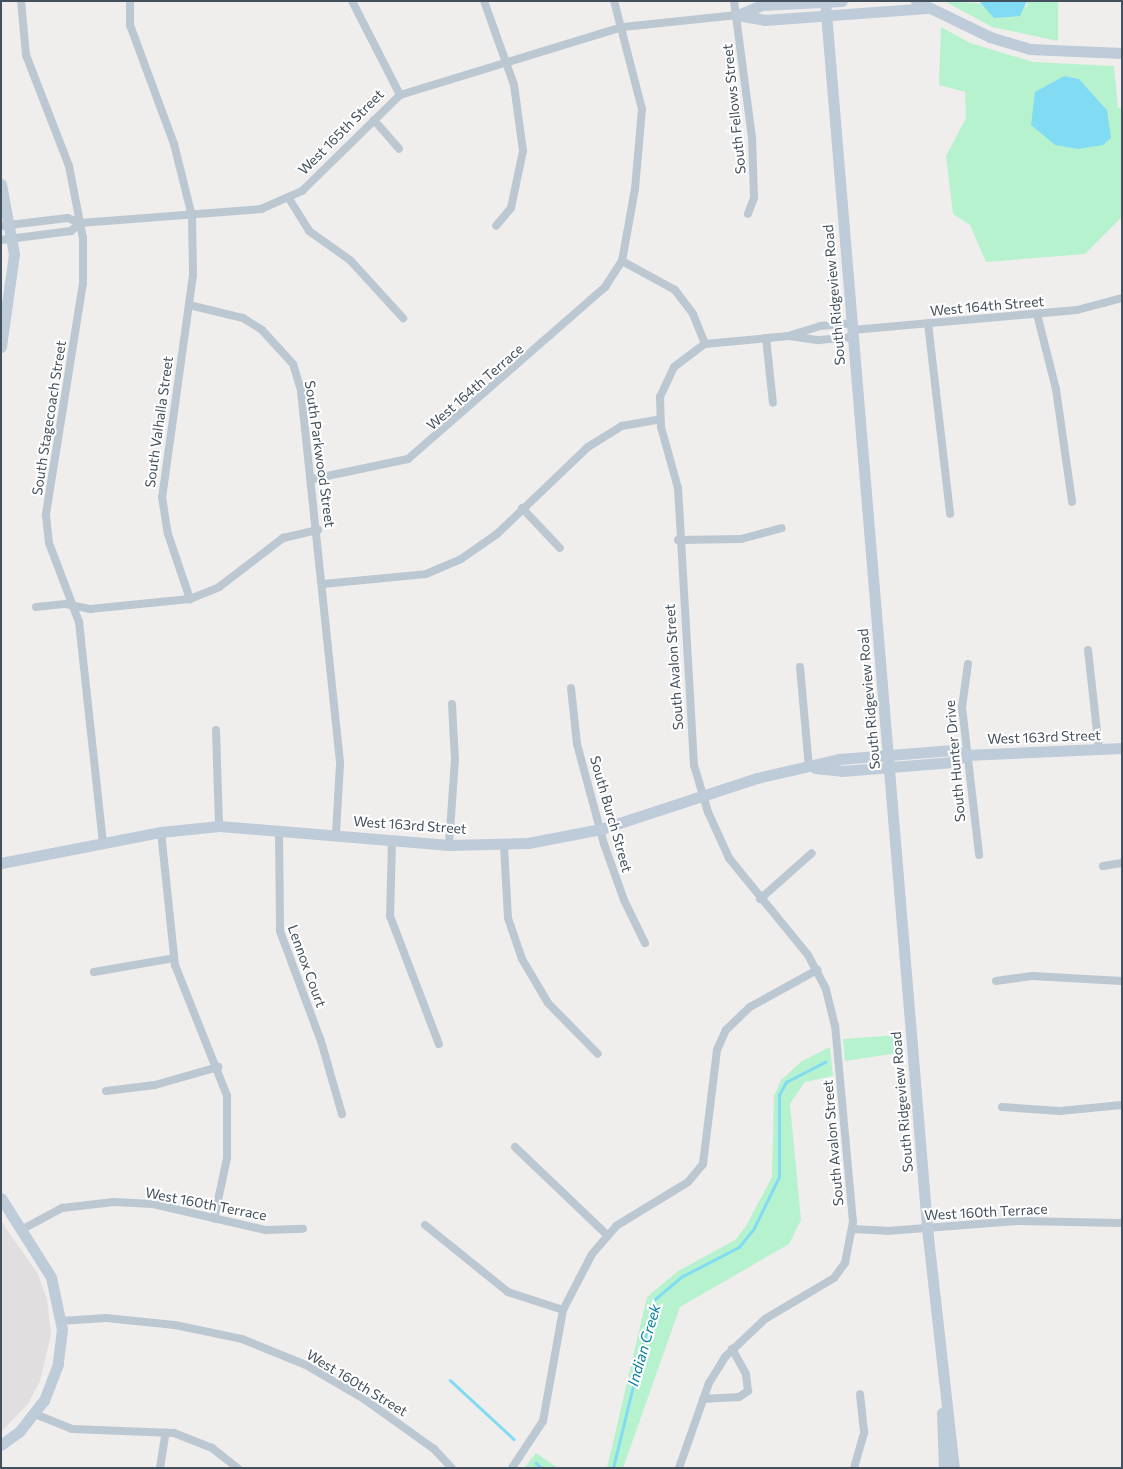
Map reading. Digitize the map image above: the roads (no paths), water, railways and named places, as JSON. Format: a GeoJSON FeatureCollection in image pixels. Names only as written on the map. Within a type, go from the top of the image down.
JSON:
{"type":"FeatureCollection","features":[{"type":"Feature","properties":{"kind":"street","name":"South Stagecoach Street"},"geometry":{"type":"LineString","coordinates":[[21,1],[26,55],[69,166],[80,223],[83,283],[46,515],[50,543],[75,606],[102,843]]}},
{"type":"Feature","properties":{"kind":"street"},"geometry":{"type":"LineString","coordinates":[[130,1],[130,25],[174,144],[192,216],[189,305]]}},
{"type":"Feature","properties":{"kind":"street"},"geometry":{"type":"LineString","coordinates":[[352,1],[400,95]]}},
{"type":"Feature","properties":{"kind":"street"},"geometry":{"type":"LineString","coordinates":[[484,1],[505,60],[522,118],[524,151],[511,208],[496,226]]}},
{"type":"Feature","properties":{"kind":"street"},"geometry":{"type":"LineString","coordinates":[[323,584],[416,575],[446,566],[486,542],[570,461],[612,431],[660,419],[660,397],[668,376],[690,353],[704,344],[693,314],[675,290],[622,261],[642,116],[640,92],[623,27],[614,1]]}},
{"type":"Feature","properties":{"kind":"street","name":"South Fellows Street"},"geometry":{"type":"LineString","coordinates":[[734,1],[752,137],[754,198],[748,214]]}},
{"type":"Feature","properties":{"kind":"street","name":"West 165th Street"},"geometry":{"type":"LineString","coordinates":[[6,225],[68,218],[80,223],[192,216],[261,209],[302,191],[400,95],[505,60],[623,27],[737,15],[762,5],[842,1]]}},
{"type":"Feature","properties":{"kind":"street","name":"West 165th Street"},"geometry":{"type":"LineString","coordinates":[[916,1],[990,37],[1030,49],[1122,53]]}},
{"type":"Feature","properties":{"kind":"street","name":"South Ridgeview Road"},"geometry":{"type":"LineString","coordinates":[[825,2],[928,1228],[943,1394],[954,1468]]}},
{"type":"Feature","properties":{"kind":"street","name":"West 165th Street"},"geometry":{"type":"LineString","coordinates":[[737,15],[765,20],[927,8]]}},
{"type":"Feature","properties":{"kind":"street"},"geometry":{"type":"LineString","coordinates":[[374,120],[399,149]]}},
{"type":"Feature","properties":{"kind":"street"},"geometry":{"type":"LineString","coordinates":[[1,184],[12,283],[1,347]]}},
{"type":"Feature","properties":{"kind":"street"},"geometry":{"type":"LineString","coordinates":[[288,197],[309,231],[350,260],[403,318]]}},
{"type":"Feature","properties":{"kind":"street","name":"West 165th Street"},"geometry":{"type":"LineString","coordinates":[[7,240],[71,231],[80,223]]}},
{"type":"Feature","properties":{"kind":"street","name":"West 164th Terrace"},"geometry":{"type":"LineString","coordinates":[[313,479],[408,459],[606,287],[622,261]]}},
{"type":"Feature","properties":{"kind":"street","name":"West 164th Street"},"geometry":{"type":"LineString","coordinates":[[704,344],[790,336],[819,340],[852,330],[1094,308],[1122,298]]}},
{"type":"Feature","properties":{"kind":"street","name":"South Parkwood Street"},"geometry":{"type":"LineString","coordinates":[[189,305],[243,318],[286,354],[301,391],[313,479],[340,764],[336,834]]}},
{"type":"Feature","properties":{"kind":"street","name":"South Valhalla Street"},"geometry":{"type":"LineString","coordinates":[[189,305],[162,497],[168,534],[190,599]]}},
{"type":"Feature","properties":{"kind":"street"},"geometry":{"type":"LineString","coordinates":[[1037,314],[1056,389],[1072,502]]}},
{"type":"Feature","properties":{"kind":"street"},"geometry":{"type":"LineString","coordinates":[[928,323],[950,514]]}},
{"type":"Feature","properties":{"kind":"street","name":"West 164th Street"},"geometry":{"type":"LineString","coordinates":[[790,336],[820,326],[852,330]]}},
{"type":"Feature","properties":{"kind":"street"},"geometry":{"type":"LineString","coordinates":[[766,338],[773,403]]}},
{"type":"Feature","properties":{"kind":"street","name":"South Avalon Street"},"geometry":{"type":"LineString","coordinates":[[660,419],[678,488],[678,540],[692,751],[703,796],[718,838],[760,899],[817,970],[835,1026],[852,1229],[845,1262],[834,1278],[765,1319],[732,1349],[704,1398],[679,1468]]}},
{"type":"Feature","properties":{"kind":"street"},"geometry":{"type":"LineString","coordinates":[[522,508],[560,548]]}},
{"type":"Feature","properties":{"kind":"street"},"geometry":{"type":"LineString","coordinates":[[678,540],[740,539],[782,528]]}},
{"type":"Feature","properties":{"kind":"street"},"geometry":{"type":"LineString","coordinates":[[36,607],[190,599],[219,587],[283,538],[318,530]]}},
{"type":"Feature","properties":{"kind":"street"},"geometry":{"type":"LineString","coordinates":[[1088,650],[1099,750]]}},
{"type":"Feature","properties":{"kind":"street","name":"South Hunter Drive"},"geometry":{"type":"LineString","coordinates":[[968,664],[961,690],[966,755],[979,855]]}},
{"type":"Feature","properties":{"kind":"street"},"geometry":{"type":"LineString","coordinates":[[800,667],[808,767]]}},
{"type":"Feature","properties":{"kind":"street","name":"South Burch Street"},"geometry":{"type":"LineString","coordinates":[[571,688],[577,744],[601,829],[624,900],[645,943]]}},
{"type":"Feature","properties":{"kind":"street"},"geometry":{"type":"LineString","coordinates":[[448,845],[455,760],[452,704]]}},
{"type":"Feature","properties":{"kind":"street"},"geometry":{"type":"LineString","coordinates":[[216,730],[218,826]]}},
{"type":"Feature","properties":{"kind":"street","name":"West 163rd Street"},"geometry":{"type":"LineString","coordinates":[[1,863],[161,832],[218,826],[336,834],[448,845],[504,846],[601,829],[757,778],[808,767],[889,761],[953,750],[966,755],[1122,748]]}},
{"type":"Feature","properties":{"kind":"street","name":"Lennox Court"},"geometry":{"type":"LineString","coordinates":[[279,830],[280,931],[332,1078],[342,1114]]}},
{"type":"Feature","properties":{"kind":"street"},"geometry":{"type":"LineString","coordinates":[[161,832],[174,958],[218,1067],[230,1125],[214,1219]]}},
{"type":"Feature","properties":{"kind":"street"},"geometry":{"type":"LineString","coordinates":[[392,841],[390,916],[439,1044]]}},
{"type":"Feature","properties":{"kind":"street"},"geometry":{"type":"LineString","coordinates":[[504,846],[508,918],[522,959],[548,1003],[598,1054]]}},
{"type":"Feature","properties":{"kind":"street"},"geometry":{"type":"LineString","coordinates":[[760,899],[812,853]]}},
{"type":"Feature","properties":{"kind":"street"},"geometry":{"type":"LineString","coordinates":[[1104,866],[1122,863]]}},
{"type":"Feature","properties":{"kind":"street"},"geometry":{"type":"LineString","coordinates":[[94,972],[174,958]]}},
{"type":"Feature","properties":{"kind":"street"},"geometry":{"type":"LineString","coordinates":[[512,1468],[543,1421],[563,1310],[581,1272],[607,1235],[700,1170],[708,1148],[717,1050],[733,1021],[817,970]]}},
{"type":"Feature","properties":{"kind":"street"},"geometry":{"type":"LineString","coordinates":[[996,981],[1032,976],[1122,982]]}},
{"type":"Feature","properties":{"kind":"street"},"geometry":{"type":"LineString","coordinates":[[106,1090],[154,1085],[218,1067]]}},
{"type":"Feature","properties":{"kind":"street"},"geometry":{"type":"LineString","coordinates":[[1002,1107],[1060,1112],[1122,1105]]}},
{"type":"Feature","properties":{"kind":"street"},"geometry":{"type":"LineString","coordinates":[[515,1147],[607,1235]]}},
{"type":"Feature","properties":{"kind":"street"},"geometry":{"type":"LineString","coordinates":[[1,1198],[51,1277],[61,1320],[58,1364],[34,1414],[1,1445]]}},
{"type":"Feature","properties":{"kind":"street","name":"West 160th Terrace"},"geometry":{"type":"LineString","coordinates":[[21,1230],[39,1216],[86,1203],[153,1204],[266,1230],[303,1230]]}},
{"type":"Feature","properties":{"kind":"street","name":"West 160th Terrace"},"geometry":{"type":"LineString","coordinates":[[852,1229],[928,1228],[1017,1221],[1122,1223]]}},
{"type":"Feature","properties":{"kind":"street"},"geometry":{"type":"LineString","coordinates":[[425,1225],[508,1292],[563,1310]]}},
{"type":"Feature","properties":{"kind":"street","name":"West 160th Street"},"geometry":{"type":"LineString","coordinates":[[61,1320],[106,1318],[175,1324],[242,1338],[306,1365],[364,1399],[434,1449],[452,1468]]}},
{"type":"Feature","properties":{"kind":"street"},"geometry":{"type":"LineString","coordinates":[[704,1398],[739,1397],[748,1391],[746,1374],[732,1349]]}},
{"type":"Feature","properties":{"kind":"street"},"geometry":{"type":"LineString","coordinates":[[854,1468],[864,1432],[860,1394]]}},
{"type":"Feature","properties":{"kind":"street","name":"South Ridgeview Road"},"geometry":{"type":"LineString","coordinates":[[943,1394],[944,1468]]}},
{"type":"Feature","properties":{"kind":"street"},"geometry":{"type":"LineString","coordinates":[[34,1414],[72,1429],[166,1432],[212,1448],[238,1468]]}},
{"type":"Feature","properties":{"kind":"street"},"geometry":{"type":"LineString","coordinates":[[160,1468],[166,1432]]}},
{"type":"Feature","properties":{"kind":"water"},"geometry":{"type":"Polygon","coordinates":[[[979,1],[1027,1],[1020,16],[994,18],[979,1]]]}},
{"type":"Feature","properties":{"kind":"water"},"geometry":{"type":"Polygon","coordinates":[[[1064,76],[1079,79],[1107,110],[1111,138],[1103,145],[1078,149],[1055,145],[1031,125],[1035,92],[1064,76]]]}},
{"type":"Feature","properties":{"kind":"waterway","name":"Indian Creek"},"geometry":{"type":"LineString","coordinates":[[613,1468],[654,1300],[683,1276],[739,1247],[753,1230],[779,1177],[779,1095],[786,1082],[825,1062]]}},
{"type":"Feature","properties":{"kind":"waterway"},"geometry":{"type":"LineString","coordinates":[[450,1380],[514,1439]]}},
{"type":"Feature","properties":{"kind":"waterway"},"geometry":{"type":"LineString","coordinates":[[536,1463],[542,1468]]}}]}
